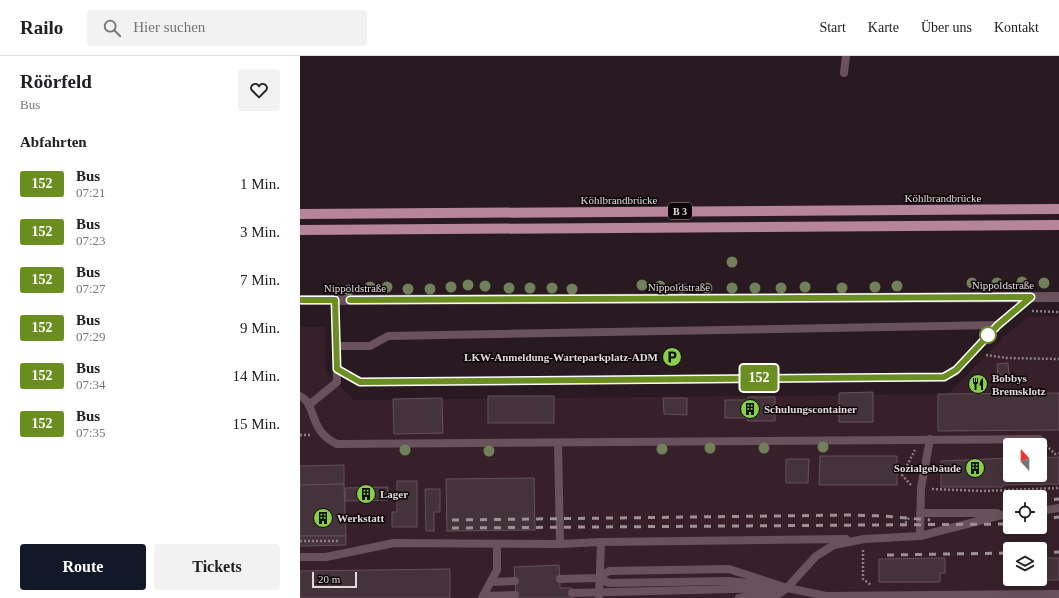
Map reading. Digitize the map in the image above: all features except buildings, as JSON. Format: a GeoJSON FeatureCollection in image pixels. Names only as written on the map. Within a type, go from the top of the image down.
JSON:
{"type":"FeatureCollection","features":[{"type":"Feature","properties":{"kind":"main road","name":"Köhlbrandbrücke"},"geometry":{"type":"LineString","coordinates":[[300,214],[1059,209]]}},
{"type":"Feature","properties":{"kind":"main road","name":"B 3"},"geometry":{"type":"LineString","coordinates":[[300,230],[1059,225]]}},
{"type":"Feature","properties":{"kind":"street","name":"Nippoldstraße"},"geometry":{"type":"LineString","coordinates":[[300,300],[1059,297]]}},
{"type":"Feature","properties":{"kind":"lane"},"geometry":{"type":"LineString","coordinates":[[844,73],[846,56]]}},
{"type":"Feature","properties":{"kind":"lane"},"geometry":{"type":"LineString","coordinates":[[337,369],[360,382],[944,377],[956,370],[998,325],[1031,297]]}},
{"type":"Feature","properties":{"kind":"lane"},"geometry":{"type":"LineString","coordinates":[[309,405],[337,382],[335,300]]}},
{"type":"Feature","properties":{"kind":"lane"},"geometry":{"type":"LineString","coordinates":[[337,346],[370,346],[388,336],[998,325]]}},
{"type":"Feature","properties":{"kind":"lane"},"geometry":{"type":"LineString","coordinates":[[300,396],[309,405],[313,419],[322,435],[337,444],[1003,438]]}},
{"type":"Feature","properties":{"kind":"lane"},"geometry":{"type":"LineString","coordinates":[[920,536],[916,513],[917,487],[930,439]]}},
{"type":"Feature","properties":{"kind":"lane"},"geometry":{"type":"LineString","coordinates":[[558,443],[560,544]]}},
{"type":"Feature","properties":{"kind":"lane"},"geometry":{"type":"LineString","coordinates":[[1047,510],[1059,508]]}},
{"type":"Feature","properties":{"kind":"lane"},"geometry":{"type":"LineString","coordinates":[[916,513],[1003,513]]}},
{"type":"Feature","properties":{"kind":"lane"},"geometry":{"type":"LineString","coordinates":[[300,557],[326,557],[394,543],[560,544],[601,542],[864,539],[920,536],[1003,515]]}},
{"type":"Feature","properties":{"kind":"lane"},"geometry":{"type":"LineString","coordinates":[[772,598],[787,588],[816,556],[834,545],[864,539]]}},
{"type":"Feature","properties":{"kind":"lane"},"geometry":{"type":"LineString","coordinates":[[598,595],[601,542]]}},
{"type":"Feature","properties":{"kind":"lane"},"geometry":{"type":"LineString","coordinates":[[483,597],[497,570],[498,544]]}},
{"type":"Feature","properties":{"kind":"lane"},"geometry":{"type":"LineString","coordinates":[[598,578],[609,571],[729,569],[787,588],[826,596],[1059,594]]}},
{"type":"Feature","properties":{"kind":"lane"},"geometry":{"type":"LineString","coordinates":[[560,579],[598,578],[609,583],[729,585],[787,588]]}},
{"type":"Feature","properties":{"kind":"lane"},"geometry":{"type":"LineString","coordinates":[[491,582],[515,581]]}},
{"type":"Feature","properties":{"kind":"lane"},"geometry":{"type":"LineString","coordinates":[[572,593],[598,595],[729,585]]}},
{"type":"Feature","properties":{"kind":"lane"},"geometry":{"type":"LineString","coordinates":[[739,598],[787,588]]}},
{"type":"Feature","properties":{"kind":"lane"},"geometry":{"type":"LineString","coordinates":[[761,598],[787,588]]}},
{"type":"Feature","properties":{"kind":"lane"},"geometry":{"type":"LineString","coordinates":[[483,597],[516,595]]}},
{"type":"Feature","properties":{"kind":"path"},"geometry":{"type":"LineString","coordinates":[[972,353],[1007,358],[1059,358]]}},
{"type":"Feature","properties":{"kind":"path"},"geometry":{"type":"LineString","coordinates":[[917,487],[982,491],[1059,488]]}},
{"type":"Feature","properties":{"kind":"path"},"geometry":{"type":"LineString","coordinates":[[901,529],[916,513]]}},
{"type":"Feature","properties":{"kind":"path"},"geometry":{"type":"LineString","coordinates":[[864,539],[863,579],[877,588],[877,595]]}},
{"type":"Feature","properties":{"kind":"shaded area"},"geometry":{"type":"Polygon","coordinates":[[[1059,316],[1059,598],[300,598],[300,327],[325,327],[325,371],[354,400],[948,394],[1006,335],[1029,317],[1059,316]]]}},
{"type":"Feature","properties":{"kind":"railway"},"geometry":{"type":"LineString","coordinates":[[1047,500],[1059,499]]}},
{"type":"Feature","properties":{"kind":"railway"},"geometry":{"type":"LineString","coordinates":[[452,520],[853,515],[930,520]]}},
{"type":"Feature","properties":{"kind":"railway"},"geometry":{"type":"LineString","coordinates":[[1047,519],[1059,517]]}},
{"type":"Feature","properties":{"kind":"railway"},"geometry":{"type":"LineString","coordinates":[[452,528],[1003,524]]}},
{"type":"Feature","properties":{"kind":"railway"},"geometry":{"type":"LineString","coordinates":[[1047,553],[1059,552]]}},
{"type":"Feature","properties":{"kind":"railway"},"geometry":{"type":"LineString","coordinates":[[887,555],[1003,553]]}},
{"type":"Feature","properties":{"kind":"bus line","name":"152"},"geometry":{"type":"LineString","coordinates":[[300,300],[335,300],[337,369],[360,382],[944,377],[956,370],[998,325],[1031,297],[350,300]]}},
{"type":"Feature","properties":{"kind":"place","name":"LKW-Anmeldung-Warteparkplatz-ADM"},"geometry":{"type":"Point","coordinates":[672,357]}},
{"type":"Feature","properties":{"kind":"place","name":"Bobbys Bremsklotz"},"geometry":{"type":"Point","coordinates":[978,384]}},
{"type":"Feature","properties":{"kind":"place","name":"Schulungscontainer"},"geometry":{"type":"Point","coordinates":[750,409]}},
{"type":"Feature","properties":{"kind":"place","name":"Sozialgebäude"},"geometry":{"type":"Point","coordinates":[975,468]}},
{"type":"Feature","properties":{"kind":"place","name":"Lager"},"geometry":{"type":"Point","coordinates":[366,494]}},
{"type":"Feature","properties":{"kind":"place","name":"Werkstatt"},"geometry":{"type":"Point","coordinates":[323,518]}}]}
